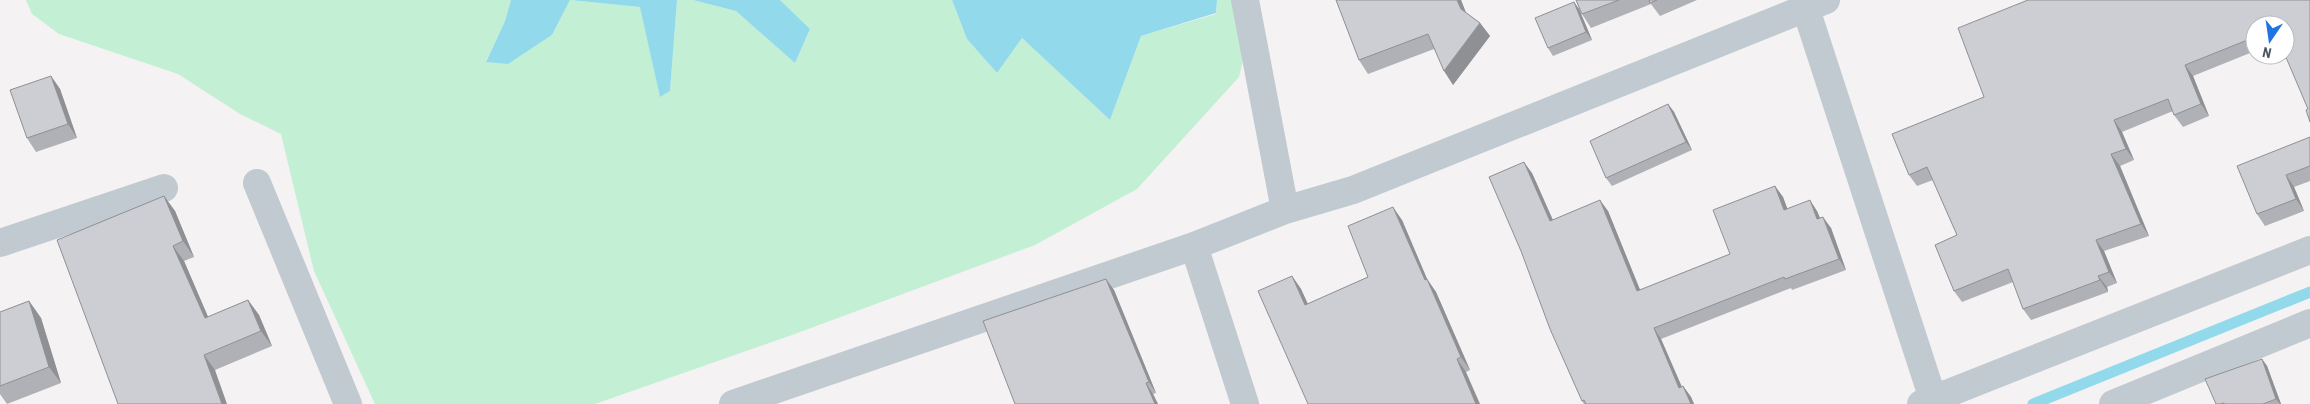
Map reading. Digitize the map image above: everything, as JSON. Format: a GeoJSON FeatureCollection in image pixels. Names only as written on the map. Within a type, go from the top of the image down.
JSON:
{"type":"FeatureCollection","features":[{"type":"Feature","properties":{"kind":"street"},"geometry":{"type":"LineString","coordinates":[[1245,0],[1285,210]]}},
{"type":"Feature","properties":{"kind":"street"},"geometry":{"type":"LineString","coordinates":[[733,404],[1194,246],[1285,210],[1353,190],[1812,2],[1927,402],[2310,250]]}},
{"type":"Feature","properties":{"kind":"street"},"geometry":{"type":"LineString","coordinates":[[257,184],[348,404]]}},
{"type":"Feature","properties":{"kind":"street"},"geometry":{"type":"LineString","coordinates":[[0,243],[164,188]]}},
{"type":"Feature","properties":{"kind":"street"},"geometry":{"type":"LineString","coordinates":[[1194,246],[1245,404]]}},
{"type":"Feature","properties":{"kind":"street"},"geometry":{"type":"LineString","coordinates":[[2114,404],[2310,323]]}},
{"type":"Feature","properties":{"kind":"green space"},"geometry":{"type":"Polygon","coordinates":[[[26,0],[511,0],[505,21],[486,61],[508,64],[552,35],[570,0],[641,7],[660,97],[670,91],[677,0],[693,0],[736,11],[795,63],[810,29],[780,0],[952,0],[967,39],[997,73],[1022,38],[1110,120],[1141,36],[1216,14],[1217,0],[1254,0],[1249,34],[1239,77],[1137,189],[1035,245],[792,335],[595,404],[375,404],[314,271],[281,134],[240,114],[178,74],[59,34],[32,14],[26,0]]]}},
{"type":"Feature","properties":{"kind":"water"},"geometry":{"type":"Polygon","coordinates":[[[511,0],[570,0],[552,35],[508,64],[486,62],[505,21],[511,0]]]}},
{"type":"Feature","properties":{"kind":"water"},"geometry":{"type":"Polygon","coordinates":[[[570,0],[677,0],[670,91],[660,97],[640,7],[570,0]]]}},
{"type":"Feature","properties":{"kind":"water"},"geometry":{"type":"Polygon","coordinates":[[[693,0],[780,0],[810,29],[795,63],[736,11],[693,0]]]}},
{"type":"Feature","properties":{"kind":"water"},"geometry":{"type":"Polygon","coordinates":[[[952,0],[1217,0],[1216,13],[1141,36],[1110,120],[1022,38],[997,73],[967,39],[952,0]]]}},
{"type":"Feature","properties":{"kind":"building"},"geometry":{"type":"Polygon","coordinates":[[[1336,0],[1457,0],[1461,9],[1480,23],[1444,71],[1428,34],[1359,60],[1336,0]]]}},
{"type":"Feature","properties":{"kind":"building"},"geometry":{"type":"Polygon","coordinates":[[[1576,0],[1619,0],[1582,14],[1576,0]]]}},
{"type":"Feature","properties":{"kind":"building"},"geometry":{"type":"Polygon","coordinates":[[[2028,0],[2310,0],[2310,122],[2306,110],[2308,109],[2289,65],[2295,65],[2295,15],[2245,15],[2245,41],[2185,65],[2201,104],[2174,115],[2168,99],[2114,120],[2126,149],[2111,154],[2141,224],[2096,240],[2109,272],[2098,276],[2100,280],[2023,309],[2008,269],[1954,291],[1935,245],[1957,235],[1927,167],[1909,175],[1892,134],[1984,97],[1958,28],[2028,0]]]}},
{"type":"Feature","properties":{"kind":"building"},"geometry":{"type":"Polygon","coordinates":[[[1574,2],[1586,32],[1548,48],[1535,18],[1574,2]]]}},
{"type":"Feature","properties":{"kind":"building"},"geometry":{"type":"Polygon","coordinates":[[[51,76],[68,124],[27,138],[10,90],[51,76]]]}},
{"type":"Feature","properties":{"kind":"building"},"geometry":{"type":"Polygon","coordinates":[[[1668,104],[1686,142],[1606,178],[1590,141],[1668,104]]]}},
{"type":"Feature","properties":{"kind":"building"},"geometry":{"type":"Polygon","coordinates":[[[2310,137],[2310,166],[2286,175],[2296,199],[2257,214],[2237,166],[2310,137]]]}},
{"type":"Feature","properties":{"kind":"building"},"geometry":{"type":"Polygon","coordinates":[[[1524,162],[1550,221],[1600,200],[1637,291],[1730,254],[1713,210],[1775,186],[1784,210],[1810,200],[1817,219],[1823,217],[1839,259],[1785,279],[1784,277],[1654,328],[1679,388],[1683,386],[1691,404],[1586,404],[1584,400],[1582,401],[1550,329],[1521,251],[1489,177],[1524,162]]]}},
{"type":"Feature","properties":{"kind":"building"},"geometry":{"type":"Polygon","coordinates":[[[164,196],[183,241],[173,246],[205,318],[248,300],[261,331],[204,355],[222,404],[118,404],[57,240],[164,196]]]}},
{"type":"Feature","properties":{"kind":"building"},"geometry":{"type":"Polygon","coordinates":[[[1393,207],[1461,357],[1457,359],[1476,404],[1308,404],[1258,291],[1292,276],[1305,305],[1368,277],[1348,226],[1393,207]]]}},
{"type":"Feature","properties":{"kind":"building"},"geometry":{"type":"Polygon","coordinates":[[[1106,279],[1149,382],[1146,383],[1155,404],[1015,404],[983,321],[1106,279]]]}},
{"type":"Feature","properties":{"kind":"building"},"geometry":{"type":"Polygon","coordinates":[[[29,301],[49,367],[0,386],[0,312],[29,301]]]}},
{"type":"Feature","properties":{"kind":"building"},"geometry":{"type":"Polygon","coordinates":[[[2262,359],[2276,399],[2263,404],[2216,404],[2205,379],[2262,359]]]}},
{"type":"Feature","properties":{"kind":"waterway"},"geometry":{"type":"LineString","coordinates":[[2033,404],[2310,292]]}}]}
